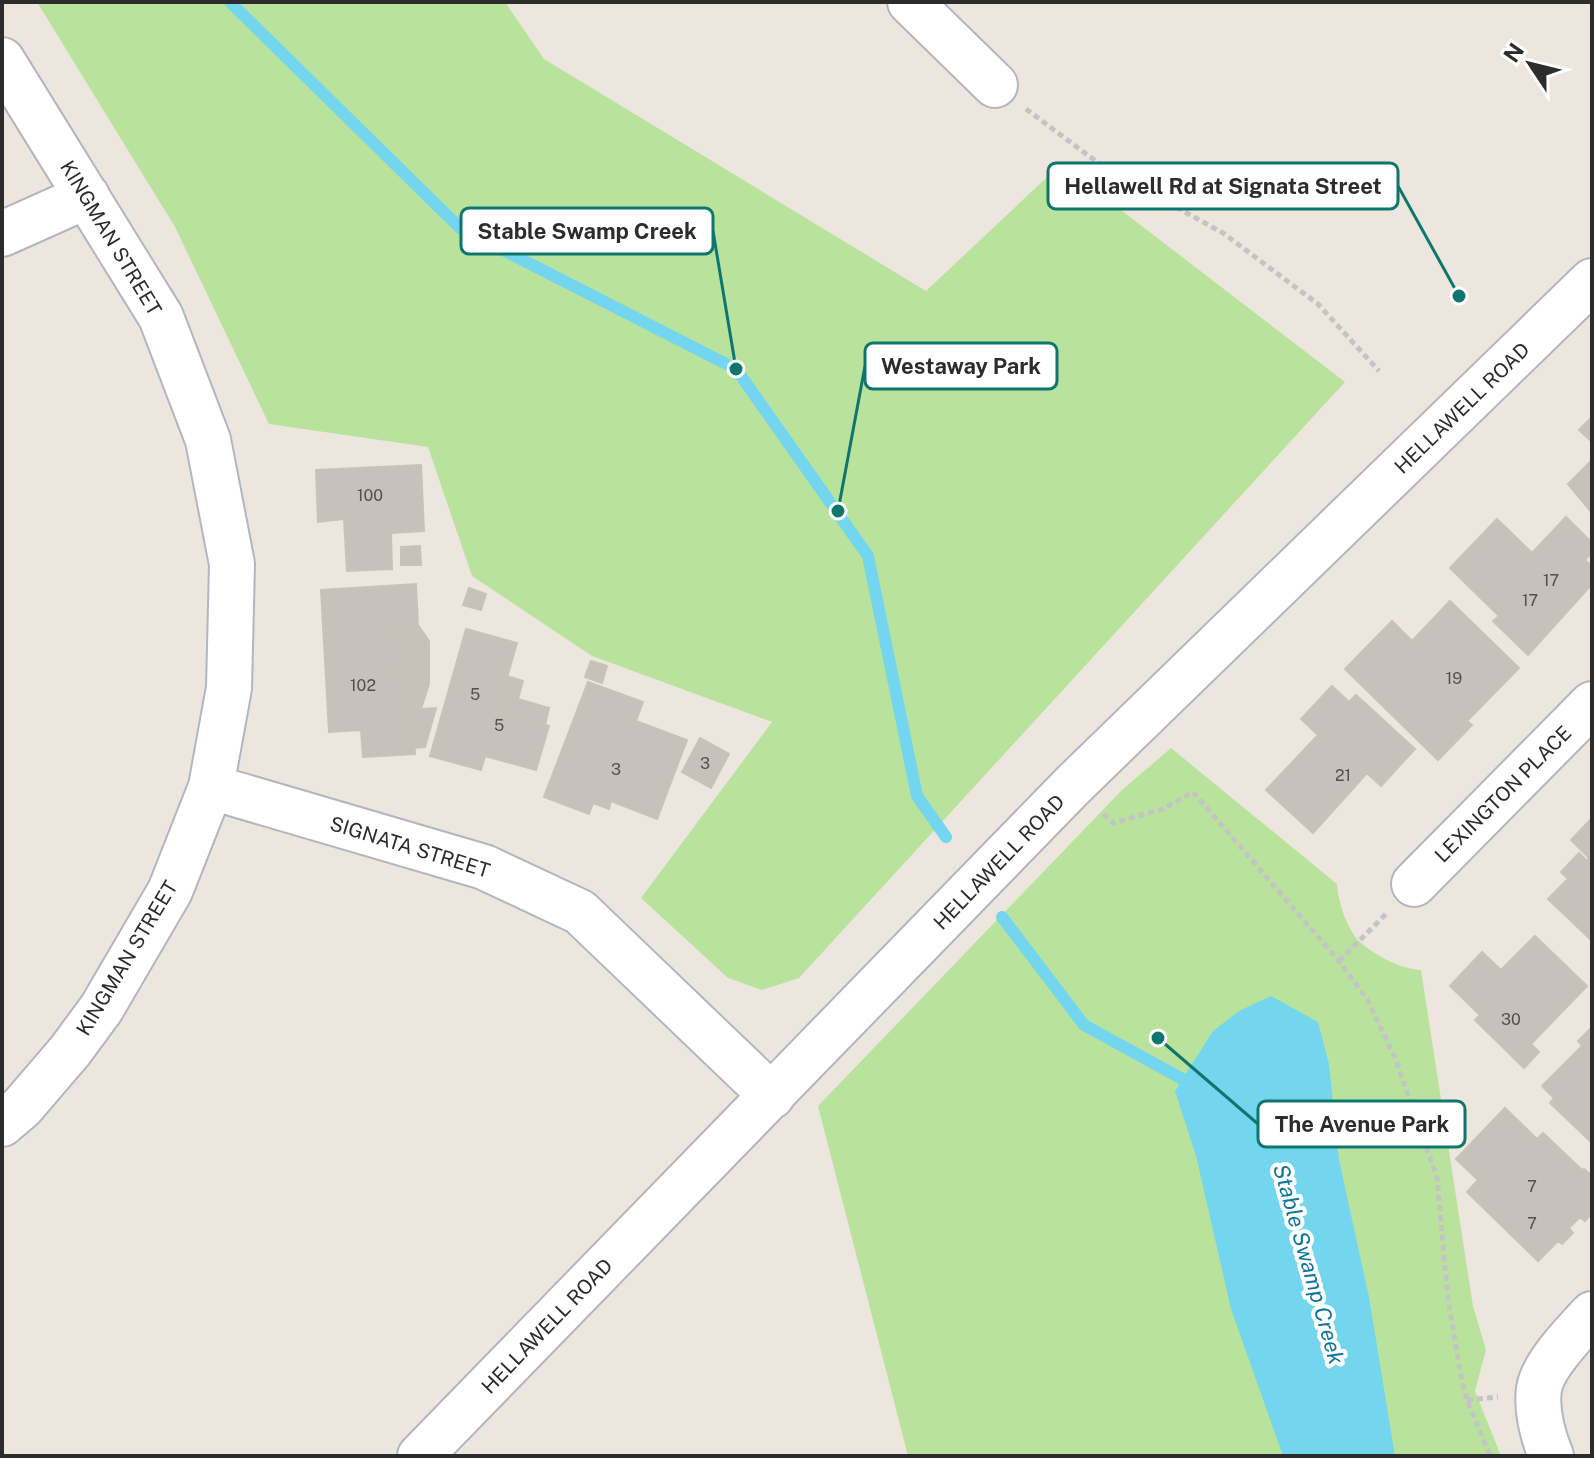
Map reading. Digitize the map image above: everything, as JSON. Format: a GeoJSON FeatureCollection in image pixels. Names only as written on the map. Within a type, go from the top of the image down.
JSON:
{"type":"FeatureCollection","features":[{"type":"Feature","properties":{"kind":"street"},"geometry":{"type":"LineString","coordinates":[[910,2],[995,85]]}},
{"type":"Feature","properties":{"kind":"street","name":"KINGMAN STREET"},"geometry":{"type":"LineString","coordinates":[[2,60],[161,317],[208,440],[232,564],[229,688],[211,787],[170,891],[101,1009],[41,1085],[2,1124]]}},
{"type":"Feature","properties":{"kind":"street"},"geometry":{"type":"LineString","coordinates":[[2,234],[87,196]]}},
{"type":"Feature","properties":{"kind":"street","name":"HELLAWELL ROAD"},"geometry":{"type":"LineString","coordinates":[[420,1456],[1072,786],[1592,281]]}},
{"type":"Feature","properties":{"kind":"street","name":"LEXINGTON PLACE"},"geometry":{"type":"LineString","coordinates":[[1414,884],[1592,704]]}},
{"type":"Feature","properties":{"kind":"street","name":"SIGNATA STREET"},"geometry":{"type":"LineString","coordinates":[[211,787],[484,867],[580,912],[772,1096]]}},
{"type":"Feature","properties":{"kind":"street"},"geometry":{"type":"LineString","coordinates":[[1551,1456],[1542,1432],[1539,1388],[1561,1347],[1592,1314]]}},
{"type":"Feature","properties":{"kind":"path"},"geometry":{"type":"LineString","coordinates":[[995,85],[1105,168],[1223,233],[1318,304],[1379,371]]}},
{"type":"Feature","properties":{"kind":"path"},"geometry":{"type":"LineString","coordinates":[[1099,811],[1113,823],[1163,809],[1193,792],[1339,961],[1367,999],[1396,1060],[1437,1178],[1448,1299],[1461,1376],[1467,1400],[1490,1456]]}},
{"type":"Feature","properties":{"kind":"path"},"geometry":{"type":"LineString","coordinates":[[1339,961],[1414,884]]}},
{"type":"Feature","properties":{"kind":"green space"},"geometry":{"type":"Polygon","coordinates":[[[37,2],[505,2],[544,59],[926,291],[1061,164],[1345,382],[799,978],[762,990],[728,978],[641,898],[772,722],[592,656],[472,576],[428,447],[269,424],[175,227],[37,2]]]}},
{"type":"Feature","properties":{"kind":"green space"},"geometry":{"type":"Polygon","coordinates":[[[1171,748],[1337,884],[1344,915],[1360,942],[1389,961],[1421,970],[1473,1306],[1486,1350],[1475,1391],[1501,1456],[908,1456],[818,1106],[1122,790],[1171,748]]]}},
{"type":"Feature","properties":{"kind":"water"},"geometry":{"type":"Polygon","coordinates":[[[1271,996],[1318,1022],[1329,1064],[1339,1160],[1369,1297],[1395,1456],[1283,1456],[1231,1309],[1196,1156],[1175,1091],[1213,1031],[1239,1011],[1271,996]]]}},
{"type":"Feature","properties":{"kind":"building"},"geometry":{"type":"Polygon","coordinates":[[[1592,417],[1592,442],[1579,430],[1592,417]]]}},
{"type":"Feature","properties":{"kind":"building"},"geometry":{"type":"Polygon","coordinates":[[[1592,460],[1592,513],[1568,484],[1592,460]]]}},
{"type":"Feature","properties":{"kind":"building"},"geometry":{"type":"Polygon","coordinates":[[[421,465],[424,531],[391,533],[392,569],[347,571],[344,519],[318,522],[316,470],[421,465]]]}},
{"type":"Feature","properties":{"kind":"building"},"geometry":{"type":"Polygon","coordinates":[[[1566,517],[1592,543],[1592,552],[1585,560],[1592,567],[1592,584],[1528,655],[1493,621],[1499,616],[1450,568],[1497,519],[1532,553],[1566,517]]]}},
{"type":"Feature","properties":{"kind":"building"},"geometry":{"type":"Polygon","coordinates":[[[420,546],[421,565],[401,565],[401,547],[420,546]]]}},
{"type":"Feature","properties":{"kind":"building"},"geometry":{"type":"Polygon","coordinates":[[[416,584],[418,625],[397,626],[398,633],[403,632],[414,640],[416,656],[406,667],[399,668],[405,702],[412,701],[415,754],[363,757],[361,730],[329,732],[321,590],[416,584]]]}},
{"type":"Feature","properties":{"kind":"building"},"geometry":{"type":"Polygon","coordinates":[[[469,588],[486,594],[481,610],[463,605],[469,588]]]}},
{"type":"Feature","properties":{"kind":"building"},"geometry":{"type":"Polygon","coordinates":[[[1450,601],[1519,668],[1467,721],[1472,725],[1438,760],[1345,669],[1392,621],[1412,641],[1450,601]]]}},
{"type":"Feature","properties":{"kind":"building"},"geometry":{"type":"Polygon","coordinates":[[[418,625],[429,641],[429,684],[421,709],[436,708],[425,747],[414,748],[412,701],[405,702],[399,668],[406,667],[416,656],[414,640],[403,632],[398,633],[397,626],[418,625]]]}},
{"type":"Feature","properties":{"kind":"building"},"geometry":{"type":"Polygon","coordinates":[[[466,629],[517,643],[497,712],[549,726],[536,770],[485,756],[481,770],[430,756],[466,629]]]}},
{"type":"Feature","properties":{"kind":"building"},"geometry":{"type":"Polygon","coordinates":[[[591,661],[607,666],[602,683],[585,677],[591,661]]]}},
{"type":"Feature","properties":{"kind":"building"},"geometry":{"type":"Polygon","coordinates":[[[507,676],[523,681],[518,699],[549,708],[545,725],[497,712],[507,676]]]}},
{"type":"Feature","properties":{"kind":"building"},"geometry":{"type":"Polygon","coordinates":[[[588,682],[643,702],[636,721],[687,740],[657,819],[611,801],[609,809],[593,803],[589,814],[544,797],[588,682]]]}},
{"type":"Feature","properties":{"kind":"building"},"geometry":{"type":"Polygon","coordinates":[[[1332,686],[1349,702],[1356,695],[1415,749],[1381,786],[1367,773],[1313,833],[1266,790],[1318,735],[1301,719],[1332,686]]]}},
{"type":"Feature","properties":{"kind":"building"},"geometry":{"type":"Polygon","coordinates":[[[700,738],[729,754],[711,788],[682,772],[700,738]]]}},
{"type":"Feature","properties":{"kind":"building"},"geometry":{"type":"Polygon","coordinates":[[[1592,818],[1592,941],[1548,899],[1568,879],[1561,872],[1579,853],[1587,861],[1589,858],[1571,840],[1592,818]]]}},
{"type":"Feature","properties":{"kind":"building"},"geometry":{"type":"Polygon","coordinates":[[[1535,936],[1587,986],[1531,1044],[1539,1052],[1524,1068],[1475,1020],[1480,1015],[1450,986],[1482,952],[1501,970],[1535,936]]]}},
{"type":"Feature","properties":{"kind":"building"},"geometry":{"type":"Polygon","coordinates":[[[1592,1027],[1592,1143],[1550,1103],[1554,1098],[1542,1086],[1582,1046],[1578,1041],[1592,1027]]]}},
{"type":"Feature","properties":{"kind":"building"},"geometry":{"type":"Polygon","coordinates":[[[1505,1108],[1537,1139],[1543,1133],[1592,1176],[1592,1213],[1585,1221],[1580,1217],[1569,1228],[1573,1233],[1562,1244],[1558,1241],[1538,1261],[1467,1192],[1478,1180],[1456,1159],[1505,1108]]]}},
{"type":"Feature","properties":{"kind":"waterway","name":"Stable Swamp Creek"},"geometry":{"type":"LineString","coordinates":[[230,2],[460,228],[736,369],[868,556],[917,796],[946,837]]}},
{"type":"Feature","properties":{"kind":"waterway","name":"Stable Swamp Creek"},"geometry":{"type":"LineString","coordinates":[[1002,917],[1084,1025],[1197,1087]]}},
{"type":"Feature","properties":{"kind":"place","name":"Hellawell Rd at Signata Street"},"geometry":{"type":"Point","coordinates":[1459,296]}},
{"type":"Feature","properties":{"kind":"place","name":"Stable Swamp Creek"},"geometry":{"type":"Point","coordinates":[736,369]}},
{"type":"Feature","properties":{"kind":"place","name":"Westaway Park"},"geometry":{"type":"Point","coordinates":[838,511]}},
{"type":"Feature","properties":{"kind":"place","name":"The Avenue Park"},"geometry":{"type":"Point","coordinates":[1158,1038]}}]}
